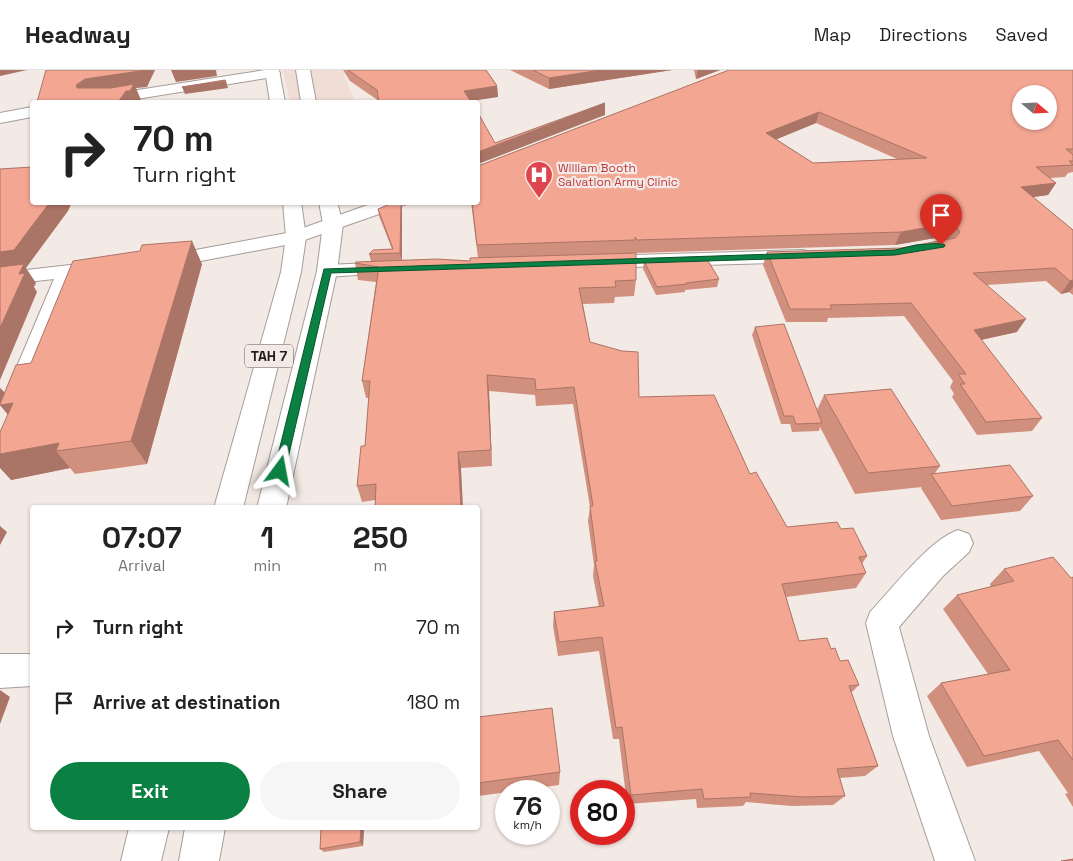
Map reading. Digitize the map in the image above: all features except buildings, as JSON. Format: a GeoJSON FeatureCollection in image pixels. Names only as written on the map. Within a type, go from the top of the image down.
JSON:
{"type":"FeatureCollection","features":[{"type":"Feature","properties":{"kind":"main road"},"geometry":{"type":"LineString","coordinates":[[303,70],[309,100]]}},
{"type":"Feature","properties":{"kind":"main road"},"geometry":{"type":"LineString","coordinates":[[105,100],[272,71],[278,100]]}},
{"type":"Feature","properties":{"kind":"main road"},"geometry":{"type":"LineString","coordinates":[[4,120],[30,113]]}},
{"type":"Feature","properties":{"kind":"main road","name":"TAH 7"},"geometry":{"type":"LineString","coordinates":[[229,505],[291,272],[296,237],[292,205]]}},
{"type":"Feature","properties":{"kind":"main road"},"geometry":{"type":"LineString","coordinates":[[0,279],[190,257],[296,237],[331,213],[378,205]]}},
{"type":"Feature","properties":{"kind":"main road","name":"TAH 7"},"geometry":{"type":"LineString","coordinates":[[272,505],[327,270],[331,213]]}},
{"type":"Feature","properties":{"kind":"main road"},"geometry":{"type":"LineString","coordinates":[[576,263],[826,255]]}},
{"type":"Feature","properties":{"kind":"main road"},"geometry":{"type":"LineString","coordinates":[[327,270],[417,268]]}},
{"type":"Feature","properties":{"kind":"main road"},"geometry":{"type":"LineString","coordinates":[[9,418],[68,271]]}},
{"type":"Feature","properties":{"kind":"main road"},"geometry":{"type":"LineString","coordinates":[[955,861],[910,736],[882,623],[932,567],[958,543]]}},
{"type":"Feature","properties":{"kind":"main road"},"geometry":{"type":"LineString","coordinates":[[0,671],[30,670]]}},
{"type":"Feature","properties":{"kind":"main road"},"geometry":{"type":"LineString","coordinates":[[141,861],[149,830]]}},
{"type":"Feature","properties":{"kind":"main road"},"geometry":{"type":"LineString","coordinates":[[199,861],[205,830]]}},
{"type":"Feature","properties":{"kind":"shaded area"},"geometry":{"type":"Polygon","coordinates":[[[283,70],[342,70],[354,100],[290,100],[283,70]]]}},
{"type":"Feature","properties":{"kind":"place","name":"William Booth Salvation Army Clinic"},"geometry":{"type":"Point","coordinates":[539,199]}},
{"type":"Feature","properties":{"kind":"route"},"geometry":{"type":"LineString","coordinates":[[280,471],[327,270],[895,253],[941,245]]}}]}
